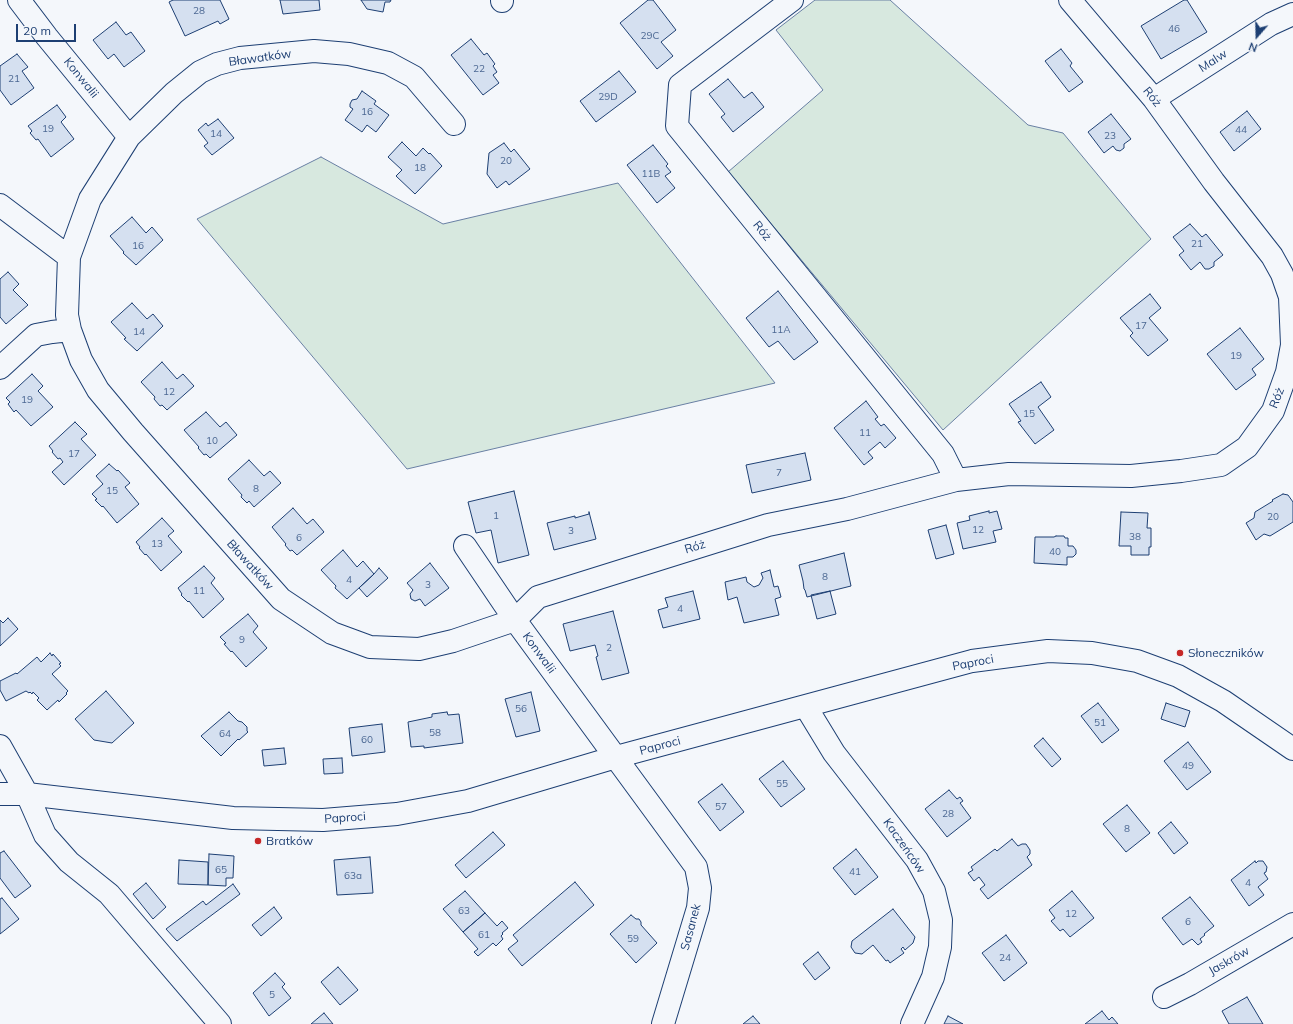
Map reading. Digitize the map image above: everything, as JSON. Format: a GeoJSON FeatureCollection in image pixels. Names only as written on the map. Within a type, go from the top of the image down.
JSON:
{"type":"FeatureCollection","features":[{"type":"Feature","properties":{"kind":"street","name":"Konwalii"},"geometry":{"type":"LineString","coordinates":[[19,0],[129,137]]}},
{"type":"Feature","properties":{"kind":"street","name":"Róż"},"geometry":{"type":"LineString","coordinates":[[792,0],[680,85],[677,126],[943,454],[956,480]]}},
{"type":"Feature","properties":{"kind":"street","name":"Róż"},"geometry":{"type":"LineString","coordinates":[[515,620],[538,597],[768,525],[847,509],[956,480],[1009,474],[1131,476],[1181,471],[1221,464],[1247,447],[1273,411],[1287,372],[1292,345],[1290,297],[1282,274],[1272,256],[1214,182],[1154,99],[1070,0]]}},
{"type":"Feature","properties":{"kind":"street"},"geometry":{"type":"LineString","coordinates":[[1282,0],[1293,14]]}},
{"type":"Feature","properties":{"kind":"street","name":"Malw"},"geometry":{"type":"LineString","coordinates":[[1154,99],[1271,24],[1293,14]]}},
{"type":"Feature","properties":{"kind":"street","name":"Bławatków"},"geometry":{"type":"LineString","coordinates":[[454,124],[414,77],[388,63],[349,54],[314,50],[240,58],[217,64],[200,72],[179,89],[129,137],[90,199],[69,257],[67,315],[70,330],[81,360],[98,390],[132,432],[281,599],[307,617],[332,633],[370,647],[419,649],[454,640],[515,620]]}},
{"type":"Feature","properties":{"kind":"street"},"geometry":{"type":"LineString","coordinates":[[0,205],[69,257]]}},
{"type":"Feature","properties":{"kind":"street"},"geometry":{"type":"LineString","coordinates":[[0,368],[36,335],[70,330]]}},
{"type":"Feature","properties":{"kind":"street","name":"Konwalii"},"geometry":{"type":"LineString","coordinates":[[465,546],[515,620],[616,757]]}},
{"type":"Feature","properties":{"kind":"street","name":"Paproci"},"geometry":{"type":"LineString","coordinates":[[0,794],[27,794],[233,818],[323,820],[397,814],[468,801],[616,757],[972,662],[1048,651],[1092,653],[1137,661],[1178,676],[1223,701],[1293,749]]}},
{"type":"Feature","properties":{"kind":"street","name":"Kaczeńców"},"geometry":{"type":"LineString","coordinates":[[806,707],[834,753],[917,860],[934,891],[941,920],[940,948],[933,977],[912,1024]]}},
{"type":"Feature","properties":{"kind":"street"},"geometry":{"type":"LineString","coordinates":[[0,746],[27,794],[45,835],[69,862],[109,894],[220,1024]]}},
{"type":"Feature","properties":{"kind":"street","name":"Sasanek"},"geometry":{"type":"LineString","coordinates":[[616,757],[696,867],[700,888],[698,908],[663,1024]]}},
{"type":"Feature","properties":{"kind":"street","name":"Jaskrów"},"geometry":{"type":"LineString","coordinates":[[1164,997],[1190,984],[1293,924]]}},
{"type":"Feature","properties":{"kind":"shaded area"},"geometry":{"type":"Polygon","coordinates":[[[815,0],[890,0],[1028,125],[1063,133],[1151,239],[943,430],[728,172],[823,90],[776,30],[815,0]]]}},
{"type":"Feature","properties":{"kind":"shaded area"},"geometry":{"type":"Polygon","coordinates":[[[321,157],[443,224],[618,183],[775,383],[407,469],[197,219],[321,157]]]}},
{"type":"Feature","properties":{"kind":"building"},"geometry":{"type":"Polygon","coordinates":[[[173,0],[220,0],[229,19],[220,24],[218,21],[185,36],[169,2],[173,0]]]}},
{"type":"Feature","properties":{"kind":"building"},"geometry":{"type":"Polygon","coordinates":[[[280,0],[319,0],[320,10],[283,14],[280,0]]]}},
{"type":"Feature","properties":{"kind":"building"},"geometry":{"type":"Polygon","coordinates":[[[361,0],[391,0],[390,2],[385,2],[383,12],[367,9],[361,0]]]}},
{"type":"Feature","properties":{"kind":"building"},"geometry":{"type":"Polygon","coordinates":[[[648,0],[653,0],[676,30],[661,42],[673,56],[657,69],[620,23],[648,0]]]}},
{"type":"Feature","properties":{"kind":"building"},"geometry":{"type":"Polygon","coordinates":[[[1184,0],[1187,0],[1207,32],[1161,59],[1141,26],[1184,0]]]}},
{"type":"Feature","properties":{"kind":"building"},"geometry":{"type":"Polygon","coordinates":[[[116,22],[126,35],[131,32],[145,51],[124,67],[114,54],[108,59],[93,40],[116,22]]]}},
{"type":"Feature","properties":{"kind":"building"},"geometry":{"type":"Polygon","coordinates":[[[471,39],[484,55],[487,53],[495,64],[493,66],[497,72],[493,75],[499,83],[483,95],[451,55],[471,39]]]}},
{"type":"Feature","properties":{"kind":"building"},"geometry":{"type":"Polygon","coordinates":[[[1061,49],[1072,63],[1070,66],[1083,82],[1069,92],[1045,61],[1061,49]]]}},
{"type":"Feature","properties":{"kind":"building"},"geometry":{"type":"Polygon","coordinates":[[[17,54],[28,67],[22,71],[34,88],[11,105],[0,90],[0,66],[17,54]]]}},
{"type":"Feature","properties":{"kind":"building"},"geometry":{"type":"Polygon","coordinates":[[[619,71],[636,92],[596,122],[580,101],[619,71]]]}},
{"type":"Feature","properties":{"kind":"building"},"geometry":{"type":"Polygon","coordinates":[[[728,79],[744,98],[752,92],[764,107],[733,132],[721,117],[725,114],[709,94],[728,79]]]}},
{"type":"Feature","properties":{"kind":"building"},"geometry":{"type":"Polygon","coordinates":[[[362,91],[376,101],[374,104],[389,115],[376,132],[367,125],[362,132],[345,120],[353,109],[350,107],[352,100],[357,99],[362,91]]]}},
{"type":"Feature","properties":{"kind":"building"},"geometry":{"type":"Polygon","coordinates":[[[57,105],[66,117],[61,122],[74,139],[51,157],[38,139],[36,140],[30,133],[32,131],[28,126],[57,105]]]}},
{"type":"Feature","properties":{"kind":"building"},"geometry":{"type":"Polygon","coordinates":[[[1247,111],[1261,129],[1234,151],[1220,132],[1247,111]]]}},
{"type":"Feature","properties":{"kind":"building"},"geometry":{"type":"Polygon","coordinates":[[[1111,114],[1131,139],[1124,144],[1124,148],[1120,151],[1116,150],[1113,146],[1104,153],[1088,132],[1111,114]]]}},
{"type":"Feature","properties":{"kind":"building"},"geometry":{"type":"Polygon","coordinates":[[[218,119],[234,138],[212,155],[204,146],[208,143],[198,130],[206,123],[208,126],[218,119]]]}},
{"type":"Feature","properties":{"kind":"building"},"geometry":{"type":"Polygon","coordinates":[[[402,142],[416,156],[423,148],[442,166],[415,194],[396,176],[402,170],[388,157],[402,142]]]}},
{"type":"Feature","properties":{"kind":"building"},"geometry":{"type":"Polygon","coordinates":[[[504,143],[511,152],[514,149],[530,169],[509,185],[506,181],[497,188],[487,174],[489,153],[504,143]]]}},
{"type":"Feature","properties":{"kind":"building"},"geometry":{"type":"Polygon","coordinates":[[[653,145],[668,164],[666,166],[671,172],[665,176],[675,188],[657,203],[627,165],[653,145]]]}},
{"type":"Feature","properties":{"kind":"building"},"geometry":{"type":"Polygon","coordinates":[[[132,217],[146,233],[152,227],[163,240],[136,265],[123,253],[124,252],[110,236],[132,217]]]}},
{"type":"Feature","properties":{"kind":"building"},"geometry":{"type":"Polygon","coordinates":[[[1190,224],[1202,237],[1206,234],[1223,255],[1214,262],[1214,266],[1209,269],[1205,269],[1200,262],[1191,270],[1179,255],[1184,251],[1173,237],[1190,224]]]}},
{"type":"Feature","properties":{"kind":"building"},"geometry":{"type":"Polygon","coordinates":[[[8,272],[19,284],[13,290],[28,305],[6,324],[0,317],[0,279],[8,272]]]}},
{"type":"Feature","properties":{"kind":"building"},"geometry":{"type":"Polygon","coordinates":[[[778,291],[818,342],[794,360],[778,341],[769,347],[746,318],[778,291]]]}},
{"type":"Feature","properties":{"kind":"building"},"geometry":{"type":"Polygon","coordinates":[[[1150,294],[1161,308],[1149,318],[1168,340],[1148,356],[1130,336],[1133,333],[1120,318],[1150,294]]]}},
{"type":"Feature","properties":{"kind":"building"},"geometry":{"type":"Polygon","coordinates":[[[132,303],[147,319],[153,314],[163,326],[137,351],[124,339],[126,338],[111,322],[132,303]]]}},
{"type":"Feature","properties":{"kind":"building"},"geometry":{"type":"Polygon","coordinates":[[[1240,328],[1264,359],[1252,369],[1256,375],[1236,390],[1207,354],[1240,328]]]}},
{"type":"Feature","properties":{"kind":"building"},"geometry":{"type":"Polygon","coordinates":[[[162,362],[177,379],[183,374],[194,386],[167,410],[162,405],[160,406],[154,399],[155,397],[141,382],[162,362]]]}},
{"type":"Feature","properties":{"kind":"building"},"geometry":{"type":"Polygon","coordinates":[[[32,374],[43,386],[38,391],[53,407],[31,426],[16,410],[14,412],[8,404],[10,402],[6,398],[32,374]]]}},
{"type":"Feature","properties":{"kind":"building"},"geometry":{"type":"Polygon","coordinates":[[[1041,382],[1051,397],[1038,407],[1054,430],[1035,444],[1018,422],[1021,421],[1009,404],[1041,382]]]}},
{"type":"Feature","properties":{"kind":"building"},"geometry":{"type":"Polygon","coordinates":[[[866,401],[878,417],[875,419],[881,426],[884,424],[896,438],[885,448],[880,442],[868,452],[873,458],[864,465],[834,428],[866,401]]]}},
{"type":"Feature","properties":{"kind":"building"},"geometry":{"type":"Polygon","coordinates":[[[206,412],[220,427],[226,422],[237,435],[210,458],[206,454],[204,455],[184,430],[206,412]]]}},
{"type":"Feature","properties":{"kind":"building"},"geometry":{"type":"Polygon","coordinates":[[[75,422],[87,434],[81,439],[96,455],[64,485],[52,472],[63,462],[60,458],[58,459],[49,446],[75,422]]]}},
{"type":"Feature","properties":{"kind":"building"},"geometry":{"type":"Polygon","coordinates":[[[805,453],[811,480],[752,493],[746,465],[805,453]]]}},
{"type":"Feature","properties":{"kind":"building"},"geometry":{"type":"Polygon","coordinates":[[[249,460],[264,476],[270,471],[281,483],[254,507],[249,501],[247,503],[241,497],[242,495],[228,479],[249,460]]]}},
{"type":"Feature","properties":{"kind":"building"},"geometry":{"type":"Polygon","coordinates":[[[109,464],[117,471],[118,470],[130,483],[125,487],[139,504],[117,523],[103,506],[102,507],[95,500],[97,499],[92,494],[103,484],[96,476],[109,464]]]}},
{"type":"Feature","properties":{"kind":"building"},"geometry":{"type":"Polygon","coordinates":[[[514,491],[529,555],[498,563],[491,530],[476,533],[468,502],[514,491]]]}},
{"type":"Feature","properties":{"kind":"building"},"geometry":{"type":"Polygon","coordinates":[[[1283,494],[1288,495],[1293,502],[1293,522],[1270,536],[1264,534],[1256,540],[1246,523],[1254,518],[1255,512],[1283,494]]]}},
{"type":"Feature","properties":{"kind":"building"},"geometry":{"type":"Polygon","coordinates":[[[293,508],[307,524],[313,519],[324,532],[297,555],[292,550],[290,551],[272,527],[293,508]]]}},
{"type":"Feature","properties":{"kind":"building"},"geometry":{"type":"Polygon","coordinates":[[[989,511],[989,513],[997,511],[1002,529],[993,531],[996,542],[963,549],[957,523],[970,520],[969,516],[989,511]]]}},
{"type":"Feature","properties":{"kind":"building"},"geometry":{"type":"Polygon","coordinates":[[[589,512],[596,539],[554,550],[547,523],[575,516],[575,518],[589,514],[589,512]]]}},
{"type":"Feature","properties":{"kind":"building"},"geometry":{"type":"Polygon","coordinates":[[[1121,512],[1148,513],[1147,528],[1151,528],[1151,547],[1149,547],[1149,555],[1131,555],[1131,546],[1119,546],[1121,512]]]}},
{"type":"Feature","properties":{"kind":"building"},"geometry":{"type":"Polygon","coordinates":[[[162,518],[174,531],[168,536],[182,552],[161,571],[146,554],[145,555],[136,542],[162,518]]]}},
{"type":"Feature","properties":{"kind":"building"},"geometry":{"type":"Polygon","coordinates":[[[946,525],[954,554],[936,559],[928,530],[946,525]]]}},
{"type":"Feature","properties":{"kind":"building"},"geometry":{"type":"Polygon","coordinates":[[[1064,536],[1065,538],[1068,538],[1068,546],[1073,546],[1076,550],[1076,554],[1073,557],[1067,557],[1067,565],[1034,563],[1035,537],[1064,536]]]}},
{"type":"Feature","properties":{"kind":"building"},"geometry":{"type":"Polygon","coordinates":[[[343,550],[357,567],[363,561],[374,574],[347,599],[335,588],[336,586],[321,570],[343,550]]]}},
{"type":"Feature","properties":{"kind":"building"},"geometry":{"type":"Polygon","coordinates":[[[844,553],[851,586],[807,597],[799,565],[844,553]]]}},
{"type":"Feature","properties":{"kind":"building"},"geometry":{"type":"Polygon","coordinates":[[[430,563],[449,588],[425,606],[420,599],[415,601],[411,599],[410,594],[413,590],[407,583],[430,563]]]}},
{"type":"Feature","properties":{"kind":"building"},"geometry":{"type":"Polygon","coordinates":[[[204,566],[215,578],[211,583],[224,599],[203,618],[189,601],[188,602],[181,595],[182,594],[178,588],[204,566]]]}},
{"type":"Feature","properties":{"kind":"building"},"geometry":{"type":"Polygon","coordinates":[[[379,568],[388,578],[367,597],[359,588],[379,568]]]}},
{"type":"Feature","properties":{"kind":"building"},"geometry":{"type":"Polygon","coordinates":[[[770,570],[774,587],[778,586],[781,597],[775,599],[779,615],[744,623],[737,597],[728,600],[725,582],[746,577],[747,582],[754,587],[759,585],[763,578],[761,573],[770,570]]]}},
{"type":"Feature","properties":{"kind":"building"},"geometry":{"type":"Polygon","coordinates":[[[693,591],[700,619],[663,628],[658,610],[668,607],[665,598],[693,591]]]}},
{"type":"Feature","properties":{"kind":"building"},"geometry":{"type":"Polygon","coordinates":[[[830,591],[836,614],[817,619],[811,595],[830,591]]]}},
{"type":"Feature","properties":{"kind":"building"},"geometry":{"type":"Polygon","coordinates":[[[613,611],[629,673],[602,680],[596,657],[598,656],[595,645],[570,651],[563,624],[613,611]]]}},
{"type":"Feature","properties":{"kind":"building"},"geometry":{"type":"Polygon","coordinates":[[[248,614],[258,626],[253,632],[267,648],[246,667],[224,644],[226,643],[220,637],[248,614]]]}},
{"type":"Feature","properties":{"kind":"building"},"geometry":{"type":"Polygon","coordinates":[[[8,618],[18,629],[0,646],[0,620],[3,623],[8,618]]]}},
{"type":"Feature","properties":{"kind":"building"},"geometry":{"type":"Polygon","coordinates":[[[50,653],[52,656],[53,654],[61,663],[59,664],[61,666],[52,674],[68,691],[66,693],[67,694],[59,702],[58,700],[47,710],[37,700],[39,698],[33,692],[32,694],[26,691],[6,701],[0,690],[0,681],[16,673],[17,674],[37,657],[41,662],[50,653]]]}},
{"type":"Feature","properties":{"kind":"building"},"geometry":{"type":"Polygon","coordinates":[[[106,691],[134,723],[112,743],[94,740],[75,719],[106,691]]]}},
{"type":"Feature","properties":{"kind":"building"},"geometry":{"type":"Polygon","coordinates":[[[531,692],[540,731],[516,737],[505,699],[531,692]]]}},
{"type":"Feature","properties":{"kind":"building"},"geometry":{"type":"Polygon","coordinates":[[[1098,703],[1119,730],[1102,743],[1081,716],[1098,703]]]}},
{"type":"Feature","properties":{"kind":"building"},"geometry":{"type":"Polygon","coordinates":[[[1166,703],[1190,711],[1185,727],[1161,719],[1166,703]]]}},
{"type":"Feature","properties":{"kind":"building"},"geometry":{"type":"Polygon","coordinates":[[[229,712],[247,727],[248,732],[239,740],[238,739],[221,756],[201,736],[229,712]]]}},
{"type":"Feature","properties":{"kind":"building"},"geometry":{"type":"Polygon","coordinates":[[[447,712],[448,715],[459,714],[463,743],[424,748],[424,746],[411,747],[408,722],[432,717],[432,714],[447,712]]]}},
{"type":"Feature","properties":{"kind":"building"},"geometry":{"type":"Polygon","coordinates":[[[382,724],[385,752],[352,756],[349,728],[382,724]]]}},
{"type":"Feature","properties":{"kind":"building"},"geometry":{"type":"Polygon","coordinates":[[[1043,738],[1061,759],[1052,767],[1034,746],[1043,738]]]}},
{"type":"Feature","properties":{"kind":"building"},"geometry":{"type":"Polygon","coordinates":[[[1188,742],[1211,772],[1187,790],[1164,761],[1188,742]]]}},
{"type":"Feature","properties":{"kind":"building"},"geometry":{"type":"Polygon","coordinates":[[[284,748],[286,764],[264,766],[262,750],[284,748]]]}},
{"type":"Feature","properties":{"kind":"building"},"geometry":{"type":"Polygon","coordinates":[[[342,758],[343,773],[324,774],[323,759],[342,758]]]}},
{"type":"Feature","properties":{"kind":"building"},"geometry":{"type":"Polygon","coordinates":[[[783,761],[805,789],[781,807],[759,779],[783,761]]]}},
{"type":"Feature","properties":{"kind":"building"},"geometry":{"type":"Polygon","coordinates":[[[722,784],[744,812],[720,831],[698,802],[722,784]]]}},
{"type":"Feature","properties":{"kind":"building"},"geometry":{"type":"Polygon","coordinates":[[[949,790],[957,799],[960,797],[963,801],[960,803],[971,818],[947,837],[925,809],[949,790]]]}},
{"type":"Feature","properties":{"kind":"building"},"geometry":{"type":"Polygon","coordinates":[[[1127,805],[1150,833],[1126,852],[1103,824],[1127,805]]]}},
{"type":"Feature","properties":{"kind":"building"},"geometry":{"type":"Polygon","coordinates":[[[1171,822],[1188,843],[1174,854],[1158,833],[1171,822]]]}},
{"type":"Feature","properties":{"kind":"building"},"geometry":{"type":"Polygon","coordinates":[[[493,832],[505,845],[466,878],[455,865],[493,832]]]}},
{"type":"Feature","properties":{"kind":"building"},"geometry":{"type":"Polygon","coordinates":[[[1012,839],[1018,846],[1026,844],[1030,850],[1030,854],[1027,857],[1032,865],[988,899],[980,889],[985,885],[979,877],[974,881],[968,873],[973,870],[971,867],[995,849],[997,851],[1012,839]]]}},
{"type":"Feature","properties":{"kind":"building"},"geometry":{"type":"Polygon","coordinates":[[[856,849],[878,877],[855,895],[833,868],[856,849]]]}},
{"type":"Feature","properties":{"kind":"building"},"geometry":{"type":"Polygon","coordinates":[[[4,851],[31,886],[15,898],[0,878],[0,853],[4,851]]]}},
{"type":"Feature","properties":{"kind":"building"},"geometry":{"type":"Polygon","coordinates":[[[209,854],[234,856],[233,878],[226,878],[226,886],[208,885],[209,854]]]}},
{"type":"Feature","properties":{"kind":"building"},"geometry":{"type":"Polygon","coordinates":[[[370,857],[373,893],[337,895],[334,860],[370,857]]]}},
{"type":"Feature","properties":{"kind":"building"},"geometry":{"type":"Polygon","coordinates":[[[179,860],[208,862],[208,885],[178,884],[179,860]]]}},
{"type":"Feature","properties":{"kind":"building"},"geometry":{"type":"Polygon","coordinates":[[[1255,861],[1256,863],[1258,861],[1263,861],[1267,867],[1266,872],[1264,873],[1268,879],[1258,887],[1264,895],[1249,906],[1231,880],[1255,861]]]}},
{"type":"Feature","properties":{"kind":"building"},"geometry":{"type":"Polygon","coordinates":[[[575,882],[594,905],[522,966],[508,949],[518,941],[513,935],[575,882]]]}},
{"type":"Feature","properties":{"kind":"building"},"geometry":{"type":"Polygon","coordinates":[[[146,883],[166,907],[153,919],[133,894],[146,883]]]}},
{"type":"Feature","properties":{"kind":"building"},"geometry":{"type":"Polygon","coordinates":[[[233,884],[240,894],[177,941],[166,929],[203,901],[206,905],[233,884]]]}},
{"type":"Feature","properties":{"kind":"building"},"geometry":{"type":"Polygon","coordinates":[[[465,891],[485,913],[463,932],[443,909],[465,891]]]}},
{"type":"Feature","properties":{"kind":"building"},"geometry":{"type":"Polygon","coordinates":[[[1072,891],[1094,918],[1070,937],[1063,929],[1060,931],[1051,921],[1055,918],[1049,910],[1072,891]]]}},
{"type":"Feature","properties":{"kind":"building"},"geometry":{"type":"Polygon","coordinates":[[[1190,897],[1214,926],[1204,934],[1205,935],[1200,939],[1202,942],[1198,945],[1192,939],[1183,945],[1162,918],[1190,897]]]}},
{"type":"Feature","properties":{"kind":"building"},"geometry":{"type":"Polygon","coordinates":[[[2,898],[19,919],[0,934],[0,899],[2,898]]]}},
{"type":"Feature","properties":{"kind":"building"},"geometry":{"type":"Polygon","coordinates":[[[274,907],[282,918],[261,936],[252,925],[274,907]]]}},
{"type":"Feature","properties":{"kind":"building"},"geometry":{"type":"Polygon","coordinates":[[[893,909],[915,937],[913,943],[905,950],[903,947],[901,949],[904,953],[890,963],[888,960],[886,961],[873,945],[862,954],[855,953],[851,947],[852,941],[893,909]]]}},
{"type":"Feature","properties":{"kind":"building"},"geometry":{"type":"Polygon","coordinates":[[[485,913],[497,926],[502,921],[508,928],[502,933],[503,934],[501,936],[503,939],[496,946],[493,943],[478,956],[474,952],[478,949],[463,932],[485,913]]]}},
{"type":"Feature","properties":{"kind":"building"},"geometry":{"type":"Polygon","coordinates":[[[631,915],[636,919],[639,919],[641,925],[657,943],[636,963],[610,934],[631,915]]]}},
{"type":"Feature","properties":{"kind":"building"},"geometry":{"type":"Polygon","coordinates":[[[1006,935],[1027,963],[1004,981],[982,953],[1006,935]]]}},
{"type":"Feature","properties":{"kind":"building"},"geometry":{"type":"Polygon","coordinates":[[[818,952],[830,968],[815,980],[803,964],[818,952]]]}},
{"type":"Feature","properties":{"kind":"building"},"geometry":{"type":"Polygon","coordinates":[[[338,967],[358,990],[340,1005],[321,982],[338,967]]]}},
{"type":"Feature","properties":{"kind":"building"},"geometry":{"type":"Polygon","coordinates":[[[275,973],[285,984],[282,987],[291,998],[269,1016],[253,993],[275,973]]]}},
{"type":"Feature","properties":{"kind":"building"},"geometry":{"type":"Polygon","coordinates":[[[1247,997],[1263,1024],[1229,1024],[1222,1011],[1247,997]]]}},
{"type":"Feature","properties":{"kind":"building"},"geometry":{"type":"Polygon","coordinates":[[[1102,1011],[1109,1020],[1112,1017],[1118,1024],[1085,1024],[1102,1011]]]}},
{"type":"Feature","properties":{"kind":"building"},"geometry":{"type":"Polygon","coordinates":[[[324,1013],[333,1024],[311,1024],[324,1013]]]}},
{"type":"Feature","properties":{"kind":"building"},"geometry":{"type":"Polygon","coordinates":[[[753,1016],[760,1024],[743,1024],[753,1016]]]}},
{"type":"Feature","properties":{"kind":"building"},"geometry":{"type":"Polygon","coordinates":[[[948,1016],[963,1024],[944,1024],[948,1016]]]}},
{"type":"Feature","properties":{"kind":"place","name":"Słoneczników"},"geometry":{"type":"Point","coordinates":[1180,653]}},
{"type":"Feature","properties":{"kind":"place","name":"Bratków"},"geometry":{"type":"Point","coordinates":[258,841]}}]}
